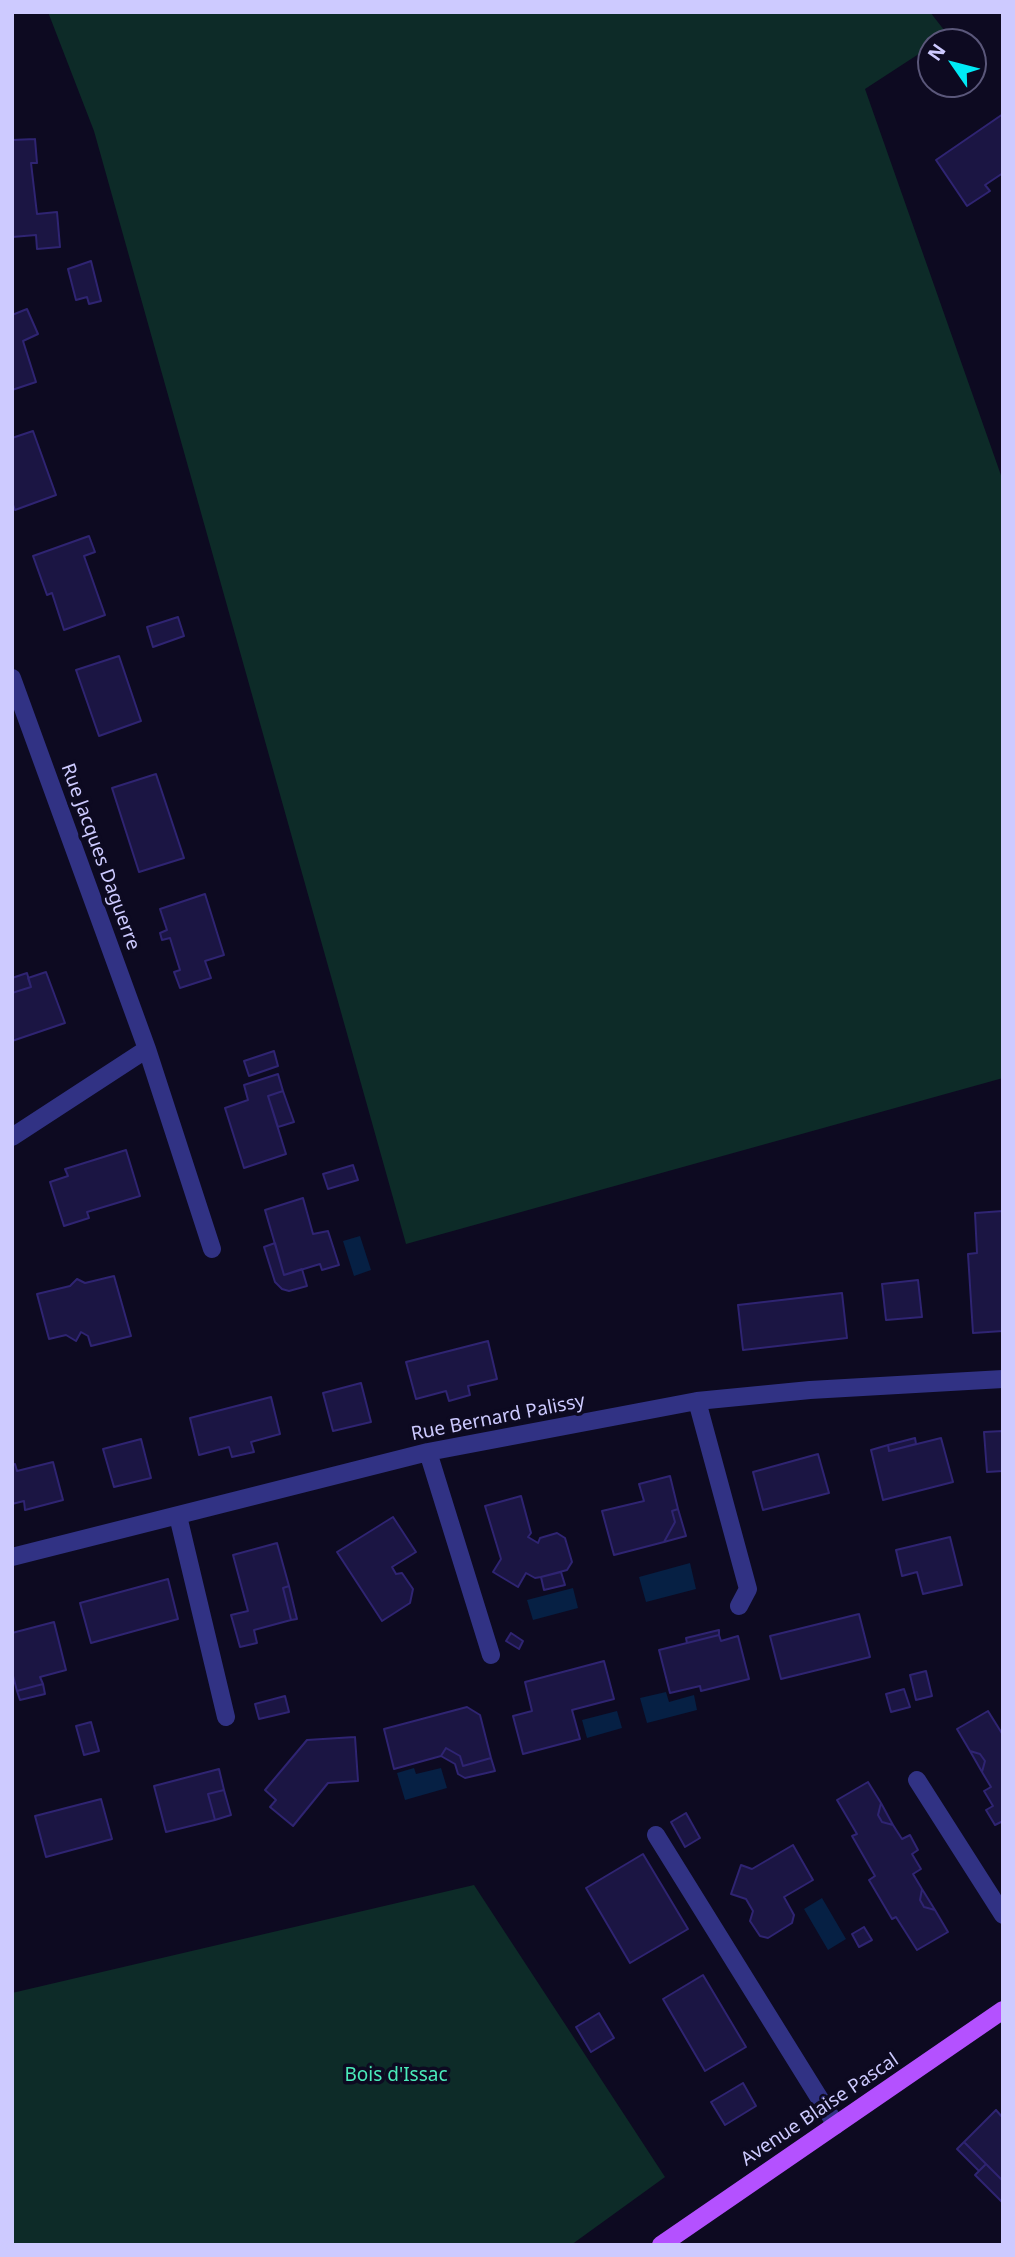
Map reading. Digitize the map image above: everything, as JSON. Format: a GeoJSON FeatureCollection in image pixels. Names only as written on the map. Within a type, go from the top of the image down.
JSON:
{"type":"FeatureCollection","features":[{"type":"Feature","properties":{"kind":"main road","name":"Avenue Blaise Pascal"},"geometry":{"type":"LineString","coordinates":[[667,2243],[1003,2010]]}},
{"type":"Feature","properties":{"kind":"street","name":"Rue Jacques Daguerre"},"geometry":{"type":"LineString","coordinates":[[12,678],[148,1049],[212,1249]]}},
{"type":"Feature","properties":{"kind":"street"},"geometry":{"type":"LineString","coordinates":[[12,1137],[148,1049]]}},
{"type":"Feature","properties":{"kind":"street","name":"Rue Bernard Palissy"},"geometry":{"type":"LineString","coordinates":[[12,1557],[428,1452],[697,1401],[810,1390],[1003,1379]]}},
{"type":"Feature","properties":{"kind":"street"},"geometry":{"type":"LineString","coordinates":[[697,1401],[748,1589],[739,1606]]}},
{"type":"Feature","properties":{"kind":"street"},"geometry":{"type":"LineString","coordinates":[[428,1452],[491,1655]]}},
{"type":"Feature","properties":{"kind":"street"},"geometry":{"type":"LineString","coordinates":[[178,1516],[226,1717]]}},
{"type":"Feature","properties":{"kind":"street"},"geometry":{"type":"LineString","coordinates":[[917,1780],[1003,1915]]}},
{"type":"Feature","properties":{"kind":"street"},"geometry":{"type":"LineString","coordinates":[[656,1835],[836,2125]]}},
{"type":"Feature","properties":{"kind":"green space"},"geometry":{"type":"Polygon","coordinates":[[[48,12],[930,12],[943,28],[917,28],[917,55],[865,89],[1003,481],[1003,1078],[406,1244],[94,131],[48,12]]]}},
{"type":"Feature","properties":{"kind":"green space","name":"Bois d'Issac"},"geometry":{"type":"Polygon","coordinates":[[[474,1885],[665,2177],[571,2245],[12,2245],[12,1993],[474,1885]]]}},
{"type":"Feature","properties":{"kind":"water"},"geometry":{"type":"Polygon","coordinates":[[[360,1236],[371,1270],[354,1276],[343,1241],[360,1236]]]}},
{"type":"Feature","properties":{"kind":"water"},"geometry":{"type":"Polygon","coordinates":[[[690,1563],[696,1589],[646,1602],[639,1577],[690,1563]]]}},
{"type":"Feature","properties":{"kind":"water"},"geometry":{"type":"Polygon","coordinates":[[[573,1588],[578,1608],[533,1620],[527,1600],[573,1588]]]}},
{"type":"Feature","properties":{"kind":"water"},"geometry":{"type":"Polygon","coordinates":[[[666,1692],[669,1702],[694,1695],[697,1710],[647,1723],[640,1698],[666,1692]]]}},
{"type":"Feature","properties":{"kind":"water"},"geometry":{"type":"Polygon","coordinates":[[[617,1711],[622,1728],[587,1738],[582,1720],[617,1711]]]}},
{"type":"Feature","properties":{"kind":"water"},"geometry":{"type":"Polygon","coordinates":[[[414,1768],[416,1774],[441,1768],[447,1788],[405,1800],[397,1773],[414,1768]]]}},
{"type":"Feature","properties":{"kind":"water"},"geometry":{"type":"Polygon","coordinates":[[[822,1898],[846,1939],[828,1950],[804,1909],[822,1898]]]}},
{"type":"Feature","properties":{"kind":"building"},"geometry":{"type":"Polygon","coordinates":[[[1003,114],[1003,173],[985,185],[990,191],[967,206],[936,160],[1003,114]]]}},
{"type":"Feature","properties":{"kind":"building"},"geometry":{"type":"Polygon","coordinates":[[[35,139],[37,163],[31,163],[37,214],[57,212],[60,247],[37,249],[36,235],[12,237],[12,140],[35,139]]]}},
{"type":"Feature","properties":{"kind":"building"},"geometry":{"type":"Polygon","coordinates":[[[91,261],[101,301],[89,304],[87,297],[76,300],[68,269],[91,261]]]}},
{"type":"Feature","properties":{"kind":"building"},"geometry":{"type":"Polygon","coordinates":[[[27,309],[38,334],[23,341],[36,382],[12,390],[12,315],[27,309]]]}},
{"type":"Feature","properties":{"kind":"building"},"geometry":{"type":"Polygon","coordinates":[[[33,431],[56,495],[15,510],[12,502],[12,438],[33,431]]]}},
{"type":"Feature","properties":{"kind":"building"},"geometry":{"type":"Polygon","coordinates":[[[89,536],[95,552],[84,556],[105,615],[64,630],[52,593],[47,595],[33,556],[89,536]]]}},
{"type":"Feature","properties":{"kind":"building"},"geometry":{"type":"Polygon","coordinates":[[[178,617],[184,636],[153,647],[147,627],[178,617]]]}},
{"type":"Feature","properties":{"kind":"building"},"geometry":{"type":"Polygon","coordinates":[[[119,656],[141,721],[99,736],[76,670],[119,656]]]}},
{"type":"Feature","properties":{"kind":"building"},"geometry":{"type":"Polygon","coordinates":[[[156,774],[184,858],[139,872],[112,788],[156,774]]]}},
{"type":"Feature","properties":{"kind":"building"},"geometry":{"type":"Polygon","coordinates":[[[205,894],[224,955],[205,961],[211,978],[180,988],[174,972],[180,970],[170,938],[162,940],[160,933],[167,930],[160,909],[205,894]]]}},
{"type":"Feature","properties":{"kind":"building"},"geometry":{"type":"Polygon","coordinates":[[[46,972],[65,1023],[12,1041],[12,993],[31,987],[28,978],[46,972]]]}},
{"type":"Feature","properties":{"kind":"building"},"geometry":{"type":"Polygon","coordinates":[[[27,973],[31,987],[12,993],[12,978],[27,973]]]}},
{"type":"Feature","properties":{"kind":"building"},"geometry":{"type":"Polygon","coordinates":[[[274,1051],[278,1066],[249,1076],[244,1061],[274,1051]]]}},
{"type":"Feature","properties":{"kind":"building"},"geometry":{"type":"Polygon","coordinates":[[[278,1074],[283,1091],[268,1096],[286,1154],[244,1168],[225,1108],[248,1100],[244,1085],[278,1074]]]}},
{"type":"Feature","properties":{"kind":"building"},"geometry":{"type":"Polygon","coordinates":[[[283,1091],[294,1122],[278,1127],[268,1096],[283,1091]]]}},
{"type":"Feature","properties":{"kind":"building"},"geometry":{"type":"Polygon","coordinates":[[[126,1150],[140,1196],[87,1212],[89,1218],[64,1226],[50,1182],[68,1176],[65,1169],[126,1150]]]}},
{"type":"Feature","properties":{"kind":"building"},"geometry":{"type":"Polygon","coordinates":[[[353,1165],[358,1180],[328,1189],[323,1174],[353,1165]]]}},
{"type":"Feature","properties":{"kind":"building"},"geometry":{"type":"Polygon","coordinates":[[[303,1198],[313,1234],[328,1231],[339,1265],[322,1270],[320,1264],[284,1275],[265,1210],[303,1198]]]}},
{"type":"Feature","properties":{"kind":"building"},"geometry":{"type":"Polygon","coordinates":[[[1003,1211],[1003,1331],[973,1333],[968,1254],[977,1253],[975,1213],[1003,1211]]]}},
{"type":"Feature","properties":{"kind":"building"},"geometry":{"type":"Polygon","coordinates":[[[275,1243],[284,1275],[302,1269],[307,1286],[289,1291],[282,1289],[275,1282],[264,1247],[275,1243]]]}},
{"type":"Feature","properties":{"kind":"building"},"geometry":{"type":"Polygon","coordinates":[[[114,1276],[131,1336],[91,1346],[88,1336],[81,1332],[76,1341],[66,1335],[49,1339],[37,1294],[70,1286],[77,1279],[85,1283],[114,1276]]]}},
{"type":"Feature","properties":{"kind":"building"},"geometry":{"type":"Polygon","coordinates":[[[918,1280],[922,1317],[886,1320],[882,1284],[918,1280]]]}},
{"type":"Feature","properties":{"kind":"building"},"geometry":{"type":"Polygon","coordinates":[[[842,1293],[847,1338],[743,1350],[738,1305],[842,1293]]]}},
{"type":"Feature","properties":{"kind":"building"},"geometry":{"type":"Polygon","coordinates":[[[488,1341],[497,1379],[468,1386],[470,1395],[449,1401],[446,1391],[416,1399],[406,1362],[488,1341]]]}},
{"type":"Feature","properties":{"kind":"building"},"geometry":{"type":"Polygon","coordinates":[[[361,1383],[371,1422],[333,1431],[323,1393],[361,1383]]]}},
{"type":"Feature","properties":{"kind":"building"},"geometry":{"type":"Polygon","coordinates":[[[271,1397],[280,1434],[251,1442],[254,1452],[232,1457],[229,1447],[199,1455],[190,1418],[271,1397]]]}},
{"type":"Feature","properties":{"kind":"building"},"geometry":{"type":"Polygon","coordinates":[[[1003,1431],[1003,1471],[987,1472],[984,1432],[1003,1431]]]}},
{"type":"Feature","properties":{"kind":"building"},"geometry":{"type":"Polygon","coordinates":[[[915,1438],[916,1444],[889,1451],[888,1445],[915,1438]]]}},
{"type":"Feature","properties":{"kind":"building"},"geometry":{"type":"Polygon","coordinates":[[[941,1438],[953,1482],[883,1500],[871,1450],[888,1445],[889,1451],[941,1438]]]}},
{"type":"Feature","properties":{"kind":"building"},"geometry":{"type":"Polygon","coordinates":[[[141,1439],[151,1478],[114,1487],[103,1449],[141,1439]]]}},
{"type":"Feature","properties":{"kind":"building"},"geometry":{"type":"Polygon","coordinates":[[[818,1454],[829,1493],[763,1510],[753,1472],[818,1454]]]}},
{"type":"Feature","properties":{"kind":"building"},"geometry":{"type":"Polygon","coordinates":[[[53,1462],[63,1500],[25,1510],[24,1501],[12,1504],[12,1465],[15,1464],[17,1471],[53,1462]]]}},
{"type":"Feature","properties":{"kind":"building"},"geometry":{"type":"Polygon","coordinates":[[[670,1476],[678,1509],[672,1511],[675,1522],[664,1542],[614,1555],[602,1511],[644,1501],[639,1484],[670,1476]]]}},
{"type":"Feature","properties":{"kind":"building"},"geometry":{"type":"Polygon","coordinates":[[[521,1496],[531,1533],[528,1537],[538,1543],[540,1538],[557,1533],[565,1538],[572,1562],[567,1570],[541,1577],[535,1578],[526,1573],[518,1587],[493,1572],[501,1559],[485,1506],[521,1496]]]}},
{"type":"Feature","properties":{"kind":"building"},"geometry":{"type":"Polygon","coordinates":[[[678,1509],[686,1536],[664,1542],[675,1522],[672,1511],[678,1509]]]}},
{"type":"Feature","properties":{"kind":"building"},"geometry":{"type":"Polygon","coordinates":[[[393,1517],[416,1552],[392,1567],[396,1574],[402,1573],[413,1589],[410,1603],[382,1621],[337,1552],[393,1517]]]}},
{"type":"Feature","properties":{"kind":"building"},"geometry":{"type":"Polygon","coordinates":[[[950,1537],[962,1585],[923,1594],[917,1572],[902,1576],[896,1550],[950,1537]]]}},
{"type":"Feature","properties":{"kind":"building"},"geometry":{"type":"Polygon","coordinates":[[[277,1543],[289,1586],[283,1588],[291,1620],[254,1630],[257,1643],[240,1647],[231,1615],[248,1611],[233,1555],[277,1543]]]}},
{"type":"Feature","properties":{"kind":"building"},"geometry":{"type":"Polygon","coordinates":[[[561,1572],[565,1585],[544,1590],[541,1577],[561,1572]]]}},
{"type":"Feature","properties":{"kind":"building"},"geometry":{"type":"Polygon","coordinates":[[[168,1579],[178,1619],[91,1643],[80,1603],[168,1579]]]}},
{"type":"Feature","properties":{"kind":"building"},"geometry":{"type":"Polygon","coordinates":[[[289,1586],[297,1619],[291,1620],[283,1588],[289,1586]]]}},
{"type":"Feature","properties":{"kind":"building"},"geometry":{"type":"Polygon","coordinates":[[[859,1614],[870,1657],[781,1679],[770,1636],[859,1614]]]}},
{"type":"Feature","properties":{"kind":"building"},"geometry":{"type":"Polygon","coordinates":[[[54,1622],[66,1670],[40,1677],[43,1684],[17,1691],[12,1672],[12,1633],[54,1622]]]}},
{"type":"Feature","properties":{"kind":"building"},"geometry":{"type":"Polygon","coordinates":[[[719,1630],[719,1635],[687,1643],[686,1638],[719,1630]]]}},
{"type":"Feature","properties":{"kind":"building"},"geometry":{"type":"Polygon","coordinates":[[[511,1633],[523,1641],[519,1649],[506,1641],[511,1633]]]}},
{"type":"Feature","properties":{"kind":"building"},"geometry":{"type":"Polygon","coordinates":[[[719,1635],[721,1641],[738,1636],[749,1679],[701,1691],[700,1686],[670,1693],[659,1650],[719,1635]]]}},
{"type":"Feature","properties":{"kind":"building"},"geometry":{"type":"Polygon","coordinates":[[[604,1661],[614,1699],[572,1710],[580,1739],[523,1754],[513,1716],[532,1711],[525,1682],[604,1661]]]}},
{"type":"Feature","properties":{"kind":"building"},"geometry":{"type":"Polygon","coordinates":[[[926,1671],[932,1696],[916,1700],[910,1675],[926,1671]]]}},
{"type":"Feature","properties":{"kind":"building"},"geometry":{"type":"Polygon","coordinates":[[[43,1684],[45,1694],[20,1700],[17,1691],[43,1684]]]}},
{"type":"Feature","properties":{"kind":"building"},"geometry":{"type":"Polygon","coordinates":[[[904,1689],[910,1707],[891,1712],[886,1694],[904,1689]]]}},
{"type":"Feature","properties":{"kind":"building"},"geometry":{"type":"Polygon","coordinates":[[[285,1696],[289,1712],[259,1719],[255,1704],[285,1696]]]}},
{"type":"Feature","properties":{"kind":"building"},"geometry":{"type":"Polygon","coordinates":[[[467,1707],[480,1715],[491,1758],[463,1766],[460,1756],[446,1748],[441,1756],[394,1769],[384,1729],[467,1707]]]}},
{"type":"Feature","properties":{"kind":"building"},"geometry":{"type":"Polygon","coordinates":[[[988,1711],[1003,1735],[1003,1821],[995,1825],[986,1810],[993,1806],[984,1791],[991,1787],[982,1772],[985,1761],[980,1754],[970,1751],[957,1729],[988,1711]]]}},
{"type":"Feature","properties":{"kind":"building"},"geometry":{"type":"Polygon","coordinates":[[[91,1722],[99,1751],[84,1755],[76,1726],[91,1722]]]}},
{"type":"Feature","properties":{"kind":"building"},"geometry":{"type":"Polygon","coordinates":[[[355,1737],[358,1781],[328,1783],[293,1826],[270,1807],[276,1800],[265,1790],[307,1740],[355,1737]]]}},
{"type":"Feature","properties":{"kind":"building"},"geometry":{"type":"Polygon","coordinates":[[[446,1748],[460,1756],[463,1766],[491,1758],[495,1771],[465,1778],[458,1774],[455,1764],[441,1756],[446,1748]]]}},
{"type":"Feature","properties":{"kind":"building"},"geometry":{"type":"Polygon","coordinates":[[[970,1751],[980,1754],[985,1761],[982,1772],[970,1751]]]}},
{"type":"Feature","properties":{"kind":"building"},"geometry":{"type":"Polygon","coordinates":[[[219,1769],[224,1790],[208,1794],[215,1820],[166,1832],[154,1786],[219,1769]]]}},
{"type":"Feature","properties":{"kind":"building"},"geometry":{"type":"Polygon","coordinates":[[[868,1782],[881,1803],[878,1815],[882,1822],[893,1825],[902,1839],[910,1835],[918,1850],[912,1854],[921,1869],[913,1874],[922,1889],[920,1900],[924,1907],[935,1910],[948,1932],[917,1950],[896,1917],[892,1919],[869,1880],[875,1876],[852,1836],[857,1834],[837,1800],[868,1782]]]}},
{"type":"Feature","properties":{"kind":"building"},"geometry":{"type":"Polygon","coordinates":[[[224,1790],[231,1815],[215,1820],[208,1794],[224,1790]]]}},
{"type":"Feature","properties":{"kind":"building"},"geometry":{"type":"Polygon","coordinates":[[[101,1799],[112,1839],[46,1857],[35,1816],[101,1799]]]}},
{"type":"Feature","properties":{"kind":"building"},"geometry":{"type":"Polygon","coordinates":[[[881,1803],[893,1825],[882,1822],[878,1815],[881,1803]]]}},
{"type":"Feature","properties":{"kind":"building"},"geometry":{"type":"Polygon","coordinates":[[[686,1813],[700,1838],[685,1847],[671,1822],[686,1813]]]}},
{"type":"Feature","properties":{"kind":"building"},"geometry":{"type":"Polygon","coordinates":[[[793,1845],[813,1880],[784,1897],[794,1915],[792,1923],[768,1938],[760,1936],[750,1921],[753,1911],[746,1899],[731,1894],[741,1865],[752,1869],[793,1845]]]}},
{"type":"Feature","properties":{"kind":"building"},"geometry":{"type":"Polygon","coordinates":[[[643,1854],[688,1929],[630,1963],[586,1888],[643,1854]]]}},
{"type":"Feature","properties":{"kind":"building"},"geometry":{"type":"Polygon","coordinates":[[[922,1889],[935,1910],[924,1907],[920,1900],[922,1889]]]}},
{"type":"Feature","properties":{"kind":"building"},"geometry":{"type":"Polygon","coordinates":[[[864,1927],[872,1940],[859,1947],[852,1934],[864,1927]]]}},
{"type":"Feature","properties":{"kind":"building"},"geometry":{"type":"Polygon","coordinates":[[[703,1975],[746,2047],[705,2071],[663,1999],[703,1975]]]}},
{"type":"Feature","properties":{"kind":"building"},"geometry":{"type":"Polygon","coordinates":[[[599,2013],[614,2038],[591,2052],[576,2027],[599,2013]]]}},
{"type":"Feature","properties":{"kind":"building"},"geometry":{"type":"Polygon","coordinates":[[[743,2083],[756,2106],[725,2125],[711,2102],[743,2083]]]}},
{"type":"Feature","properties":{"kind":"building"},"geometry":{"type":"Polygon","coordinates":[[[996,2110],[1003,2118],[1003,2181],[964,2142],[996,2110]]]}},
{"type":"Feature","properties":{"kind":"building"},"geometry":{"type":"Polygon","coordinates":[[[964,2142],[986,2164],[979,2171],[957,2149],[964,2142]]]}},
{"type":"Feature","properties":{"kind":"building"},"geometry":{"type":"Polygon","coordinates":[[[986,2164],[1003,2181],[1003,2203],[975,2175],[986,2164]]]}}]}
